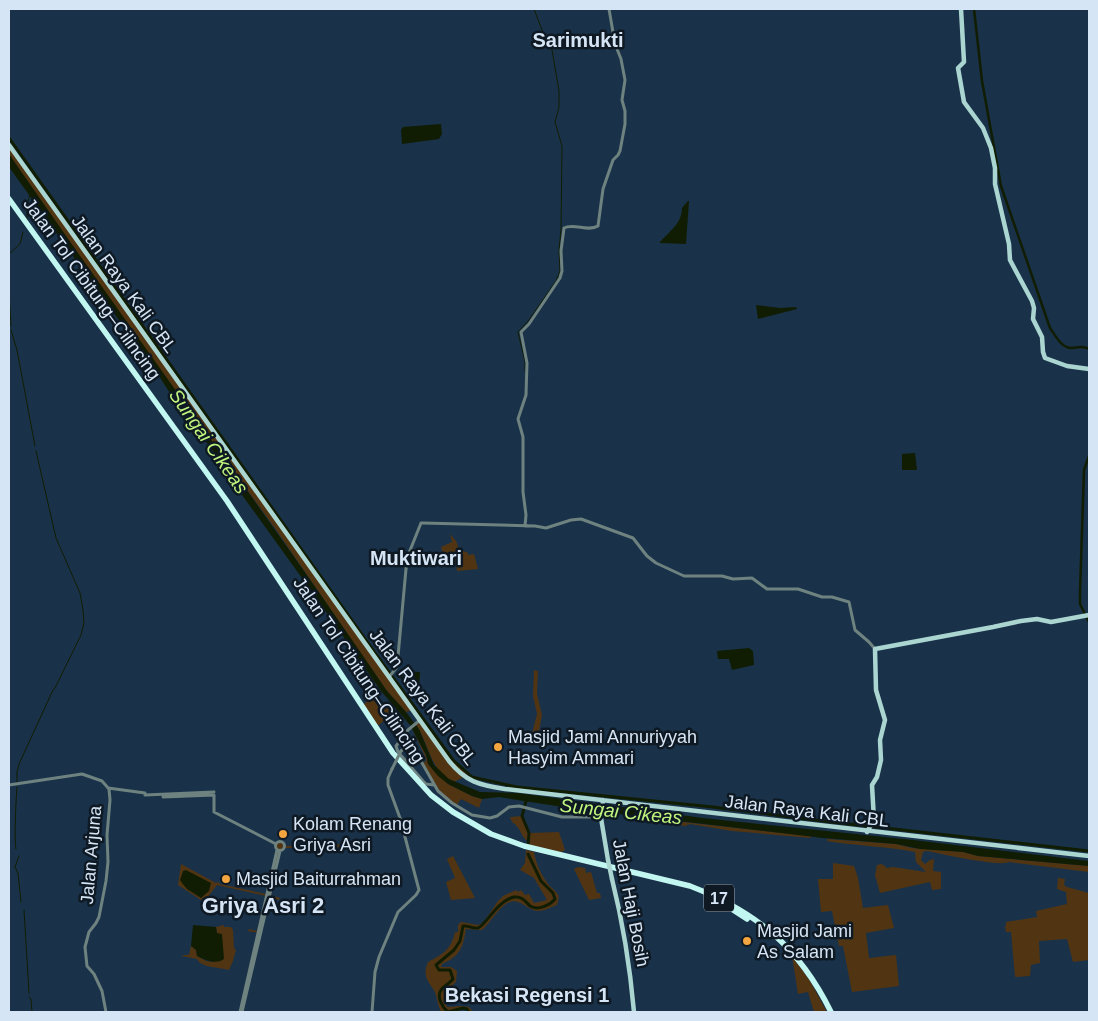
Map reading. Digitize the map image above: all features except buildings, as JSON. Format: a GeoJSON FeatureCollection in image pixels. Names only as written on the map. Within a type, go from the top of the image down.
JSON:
{"type":"FeatureCollection","features":[{"type":"Feature","properties":{"kind":"highway","name":"Jalan Tol Cibitung–Cilincing"},"geometry":{"type":"LineString","coordinates":[[9,199],[208,473],[334,667]]}},
{"type":"Feature","properties":{"kind":"highway","name":"Jalan Tol Cibitung–Cilincing"},"geometry":{"type":"LineString","coordinates":[[9,206],[205,475],[393,753],[430,795],[474,825],[523,848],[688,889],[712,898],[734,910],[762,928],[799,964],[826,1012]]}},
{"type":"Feature","properties":{"kind":"highway","name":"Jalan Tol Cibitung–Cilincing"},"geometry":{"type":"LineString","coordinates":[[560,857],[690,886],[714,895],[739,908],[763,925],[793,953],[813,979],[831,1012]]}},
{"type":"Feature","properties":{"kind":"main road"},"geometry":{"type":"LineString","coordinates":[[961,9],[964,62],[958,68],[964,90],[964,100],[984,129],[990,145],[995,168],[995,184],[1009,244],[1009,257],[1032,301],[1034,308],[1033,319],[1042,337],[1043,354],[1046,358],[1067,366],[1089,369]]}},
{"type":"Feature","properties":{"kind":"main road","name":"Jalan Raya Kali CBL"},"geometry":{"type":"LineString","coordinates":[[9,145],[391,675],[420,720],[459,773],[473,782],[602,801],[869,829],[1089,856]]}},
{"type":"Feature","properties":{"kind":"main road"},"geometry":{"type":"LineString","coordinates":[[869,829],[874,820],[872,785],[881,760],[880,739],[885,718],[876,690],[875,649],[993,627],[1005,623],[1035,619],[1051,622],[1087,615]]}},
{"type":"Feature","properties":{"kind":"main road","name":"Jalan Haji Bosih"},"geometry":{"type":"LineString","coordinates":[[602,801],[601,815],[608,860],[624,930],[634,1012]]}},
{"type":"Feature","properties":{"kind":"street"},"geometry":{"type":"LineString","coordinates":[[525,526],[522,437],[518,419],[526,395],[527,363],[521,332],[529,324],[560,278],[564,228],[570,226],[594,228],[598,226],[603,190],[612,161],[620,151],[626,124],[622,103],[625,82],[622,61],[615,44],[609,9]]}},
{"type":"Feature","properties":{"kind":"street"},"geometry":{"type":"LineString","coordinates":[[391,675],[396,667],[406,558],[421,524],[535,526],[546,528],[563,522],[581,519],[633,538],[647,556],[656,563],[685,576],[722,576],[733,579],[752,578],[767,589],[798,589],[822,597],[832,597],[850,602],[855,630],[875,649]]}},
{"type":"Feature","properties":{"kind":"street"},"geometry":{"type":"LineString","coordinates":[[420,720],[398,741],[396,746],[401,757],[426,784],[434,785]]}},
{"type":"Feature","properties":{"kind":"street"},"geometry":{"type":"LineString","coordinates":[[372,1012],[375,972],[380,957],[398,912],[416,895],[419,888],[400,818],[387,782],[401,751],[407,746],[413,747],[434,785],[452,803],[475,816],[490,818],[497,816],[509,807],[519,806],[562,817],[601,815]]}},
{"type":"Feature","properties":{"kind":"street","name":"Jalan Arjuna"},"geometry":{"type":"LineString","coordinates":[[9,785],[82,774],[102,781],[109,788],[106,881],[100,913],[96,923],[89,932],[85,947],[87,966],[94,974],[100,986],[106,1012]]}},
{"type":"Feature","properties":{"kind":"street"},"geometry":{"type":"LineString","coordinates":[[426,784],[429,781],[429,777]]}},
{"type":"Feature","properties":{"kind":"street"},"geometry":{"type":"LineString","coordinates":[[109,788],[138,792],[145,795],[214,794]]}},
{"type":"Feature","properties":{"kind":"street"},"geometry":{"type":"LineString","coordinates":[[163,797],[214,794]]}},
{"type":"Feature","properties":{"kind":"street"},"geometry":{"type":"LineString","coordinates":[[214,794],[214,812],[276,844],[279,842],[283,843],[284,848],[278,850]]}},
{"type":"Feature","properties":{"kind":"street"},"geometry":{"type":"LineString","coordinates":[[241,1012],[278,850],[276,844]]}},
{"type":"Feature","properties":{"kind":"shaded area"},"geometry":{"type":"Polygon","coordinates":[[[9,146],[413,710],[406,712],[387,691],[274,527],[124,320],[9,155],[9,146]]]}},
{"type":"Feature","properties":{"kind":"shaded area"},"geometry":{"type":"Polygon","coordinates":[[[450,534],[456,541],[459,549],[468,553],[468,555],[474,554],[478,569],[457,571],[456,564],[445,563],[441,547],[452,542],[450,534]]]}},
{"type":"Feature","properties":{"kind":"shaded area"},"geometry":{"type":"Polygon","coordinates":[[[534,670],[538,671],[537,694],[542,715],[538,737],[531,738],[537,714],[533,696],[534,670]]]}},
{"type":"Feature","properties":{"kind":"shaded area"},"geometry":{"type":"Polygon","coordinates":[[[375,694],[396,718],[391,722],[388,718],[376,727],[362,706],[375,694]]]}},
{"type":"Feature","properties":{"kind":"shaded area"},"geometry":{"type":"Polygon","coordinates":[[[423,719],[451,757],[468,775],[454,782],[439,771],[416,725],[423,719]]]}},
{"type":"Feature","properties":{"kind":"shaded area"},"geometry":{"type":"Polygon","coordinates":[[[411,728],[426,755],[428,764],[448,784],[482,799],[479,808],[461,799],[456,806],[440,792],[423,763],[426,761],[425,756],[411,728]]]}},
{"type":"Feature","properties":{"kind":"shaded area"},"geometry":{"type":"Polygon","coordinates":[[[522,816],[529,833],[559,832],[565,850],[559,853],[528,847],[528,841],[510,817],[522,816]]]}},
{"type":"Feature","properties":{"kind":"shaded area"},"geometry":{"type":"Polygon","coordinates":[[[674,821],[810,836],[811,838],[732,831],[690,824],[685,826],[674,824],[674,821]]]}},
{"type":"Feature","properties":{"kind":"shaded area"},"geometry":{"type":"Polygon","coordinates":[[[827,839],[896,844],[912,848],[963,852],[978,856],[1089,866],[1089,872],[1009,862],[983,862],[927,851],[923,852],[921,860],[925,864],[934,859],[933,871],[941,872],[941,889],[932,890],[930,882],[880,893],[875,875],[877,865],[882,864],[887,868],[893,867],[926,872],[916,862],[915,852],[838,843],[827,841],[827,839]]]}},
{"type":"Feature","properties":{"kind":"shaded area"},"geometry":{"type":"Polygon","coordinates":[[[278,842],[282,842],[284,846],[361,844],[361,846],[284,848],[280,851],[270,895],[280,898],[279,900],[270,898],[259,933],[248,931],[249,929],[257,931],[266,896],[217,885],[204,902],[178,885],[181,864],[216,883],[266,894],[277,850],[275,846],[278,842]]]}},
{"type":"Feature","properties":{"kind":"shaded area"},"geometry":{"type":"Polygon","coordinates":[[[526,850],[534,852],[541,873],[558,894],[557,905],[538,911],[519,902],[511,902],[499,910],[482,930],[466,929],[460,951],[453,958],[442,964],[441,967],[451,967],[457,971],[456,982],[447,991],[445,996],[447,1007],[469,1007],[473,1012],[463,1008],[441,1012],[435,992],[426,975],[426,967],[428,962],[442,954],[449,947],[455,932],[458,932],[458,925],[461,922],[478,925],[483,923],[503,896],[516,890],[518,892],[521,890],[525,895],[529,894],[534,903],[547,900],[534,878],[520,870],[525,863],[526,850]]]}},
{"type":"Feature","properties":{"kind":"shaded area"},"geometry":{"type":"Polygon","coordinates":[[[453,856],[475,898],[451,900],[446,882],[455,878],[447,859],[453,856]]]}},
{"type":"Feature","properties":{"kind":"shaded area"},"geometry":{"type":"Polygon","coordinates":[[[833,863],[854,866],[863,908],[888,905],[894,928],[866,933],[869,958],[896,955],[899,986],[852,992],[843,946],[839,946],[832,911],[821,912],[818,879],[833,879],[833,863]]]}},
{"type":"Feature","properties":{"kind":"shaded area"},"geometry":{"type":"Polygon","coordinates":[[[578,867],[585,868],[586,873],[591,872],[597,893],[600,893],[601,898],[589,900],[574,869],[578,867]]]}},
{"type":"Feature","properties":{"kind":"shaded area"},"geometry":{"type":"Polygon","coordinates":[[[1058,878],[1065,879],[1064,885],[1067,887],[1089,893],[1089,960],[1073,962],[1067,939],[1039,941],[1040,963],[1031,965],[1030,976],[1015,977],[1011,932],[1006,932],[1006,922],[1037,917],[1036,911],[1067,904],[1066,892],[1057,889],[1058,878]]]}},
{"type":"Feature","properties":{"kind":"shaded area"},"geometry":{"type":"Polygon","coordinates":[[[224,925],[224,927],[231,927],[233,930],[234,948],[236,950],[229,970],[206,966],[197,959],[182,956],[189,955],[191,946],[196,950],[197,956],[206,961],[213,962],[217,933],[216,927],[224,925]]]}},
{"type":"Feature","properties":{"kind":"shaded area"},"geometry":{"type":"Polygon","coordinates":[[[792,956],[810,981],[827,1012],[814,1012],[808,992],[798,994],[792,956]]]}},
{"type":"Feature","properties":{"kind":"water"},"geometry":{"type":"Polygon","coordinates":[[[441,124],[442,134],[439,139],[402,144],[401,130],[403,127],[441,124]]]}},
{"type":"Feature","properties":{"kind":"water","name":"Sungai Cikeas"},"geometry":{"type":"Polygon","coordinates":[[[9,154],[387,691],[419,729],[434,765],[449,779],[480,792],[518,793],[703,818],[1089,861],[1089,866],[978,856],[963,852],[920,849],[896,844],[823,838],[576,809],[499,797],[482,799],[448,784],[428,764],[426,755],[410,725],[381,691],[224,470],[213,451],[175,401],[9,167],[9,154]]]}},
{"type":"Feature","properties":{"kind":"water"},"geometry":{"type":"Polygon","coordinates":[[[689,201],[686,244],[660,243],[678,222],[682,208],[689,201]]]}},
{"type":"Feature","properties":{"kind":"water"},"geometry":{"type":"Polygon","coordinates":[[[756,305],[780,308],[796,307],[797,309],[758,319],[756,305]]]}},
{"type":"Feature","properties":{"kind":"water"},"geometry":{"type":"Polygon","coordinates":[[[915,453],[917,470],[902,470],[902,454],[915,453]]]}},
{"type":"Feature","properties":{"kind":"water"},"geometry":{"type":"Polygon","coordinates":[[[749,648],[753,651],[754,665],[732,670],[729,659],[718,659],[717,651],[749,648]]]}},
{"type":"Feature","properties":{"kind":"water"},"geometry":{"type":"Polygon","coordinates":[[[399,671],[420,672],[418,704],[410,690],[409,683],[404,683],[397,673],[399,671]]]}},
{"type":"Feature","properties":{"kind":"water"},"geometry":{"type":"Polygon","coordinates":[[[186,870],[211,883],[209,891],[201,898],[187,889],[180,880],[183,871],[186,870]]]}},
{"type":"Feature","properties":{"kind":"water"},"geometry":{"type":"Polygon","coordinates":[[[193,925],[216,927],[217,933],[222,934],[224,959],[214,962],[197,956],[196,950],[191,946],[193,925]]]}},
{"type":"Feature","properties":{"kind":"waterway"},"geometry":{"type":"LineString","coordinates":[[525,371],[525,362],[518,332],[529,320],[556,281],[560,271],[562,146],[555,122],[559,107],[559,91],[551,44],[542,30],[534,9]]}},
{"type":"Feature","properties":{"kind":"waterway"},"geometry":{"type":"LineString","coordinates":[[974,9],[982,81],[1001,186],[1050,328],[1065,346],[1089,349]]}},
{"type":"Feature","properties":{"kind":"waterway","name":"Sungai Cikeas"},"geometry":{"type":"LineString","coordinates":[[9,138],[373,650],[453,760],[472,777],[517,787],[713,807],[1089,851]]}},
{"type":"Feature","properties":{"kind":"waterway"},"geometry":{"type":"LineString","coordinates":[[27,220],[27,204],[30,195]]}},
{"type":"Feature","properties":{"kind":"waterway"},"geometry":{"type":"LineString","coordinates":[[9,254],[20,244],[23,232]]}},
{"type":"Feature","properties":{"kind":"waterway"},"geometry":{"type":"LineString","coordinates":[[9,291],[11,326]]}},
{"type":"Feature","properties":{"kind":"waterway"},"geometry":{"type":"LineString","coordinates":[[11,330],[17,350],[35,446]]}},
{"type":"Feature","properties":{"kind":"waterway"},"geometry":{"type":"LineString","coordinates":[[17,782],[19,764],[81,635],[84,623],[80,593],[56,538],[36,451]]}},
{"type":"Feature","properties":{"kind":"waterway"},"geometry":{"type":"LineString","coordinates":[[1089,456],[1084,470],[1080,592],[1080,604],[1089,622]]}},
{"type":"Feature","properties":{"kind":"waterway"},"geometry":{"type":"LineString","coordinates":[[16,849],[17,787]]}},
{"type":"Feature","properties":{"kind":"waterway"},"geometry":{"type":"LineString","coordinates":[[526,801],[522,816],[529,833],[528,846]]}},
{"type":"Feature","properties":{"kind":"waterway"},"geometry":{"type":"LineString","coordinates":[[448,1012],[444,1008],[439,996],[442,989],[453,979],[450,970],[439,970],[436,965],[454,950],[460,941],[463,926],[478,928],[497,908],[508,899],[514,897],[521,898],[530,906],[537,908],[547,905],[555,899],[553,893],[541,881],[528,854]]}},
{"type":"Feature","properties":{"kind":"waterway"},"geometry":{"type":"LineString","coordinates":[[19,856],[15,867],[18,873],[21,902]]}},
{"type":"Feature","properties":{"kind":"waterway"},"geometry":{"type":"LineString","coordinates":[[24,910],[29,993]]}},
{"type":"Feature","properties":{"kind":"waterway"},"geometry":{"type":"LineString","coordinates":[[29,997],[31,999],[32,1012]]}},
{"type":"Feature","properties":{"kind":"waterway"},"geometry":{"type":"LineString","coordinates":[[448,1012],[463,1008],[469,1012]]}},
{"type":"Feature","properties":{"kind":"place","name":"Masjid Jami Annuriyyah Hasyim Ammari"},"geometry":{"type":"Point","coordinates":[498,747]}},
{"type":"Feature","properties":{"kind":"place","name":"Kolam Renang Griya Asri"},"geometry":{"type":"Point","coordinates":[283,834]}},
{"type":"Feature","properties":{"kind":"place","name":"Masjid Baiturrahman"},"geometry":{"type":"Point","coordinates":[226,879]}},
{"type":"Feature","properties":{"kind":"place","name":"Masjid Jami As Salam"},"geometry":{"type":"Point","coordinates":[747,941]}},
{"type":"Feature","properties":{"kind":"district","name":"Sarimukti"},"geometry":{"type":"Point","coordinates":[578,40]}},
{"type":"Feature","properties":{"kind":"district","name":"Muktiwari"},"geometry":{"type":"Point","coordinates":[416,558]}},
{"type":"Feature","properties":{"kind":"district","name":"Griya Asri 2"},"geometry":{"type":"Point","coordinates":[263,905]}},
{"type":"Feature","properties":{"kind":"district","name":"Bekasi Regensi 1"},"geometry":{"type":"Point","coordinates":[527,995]}}]}
